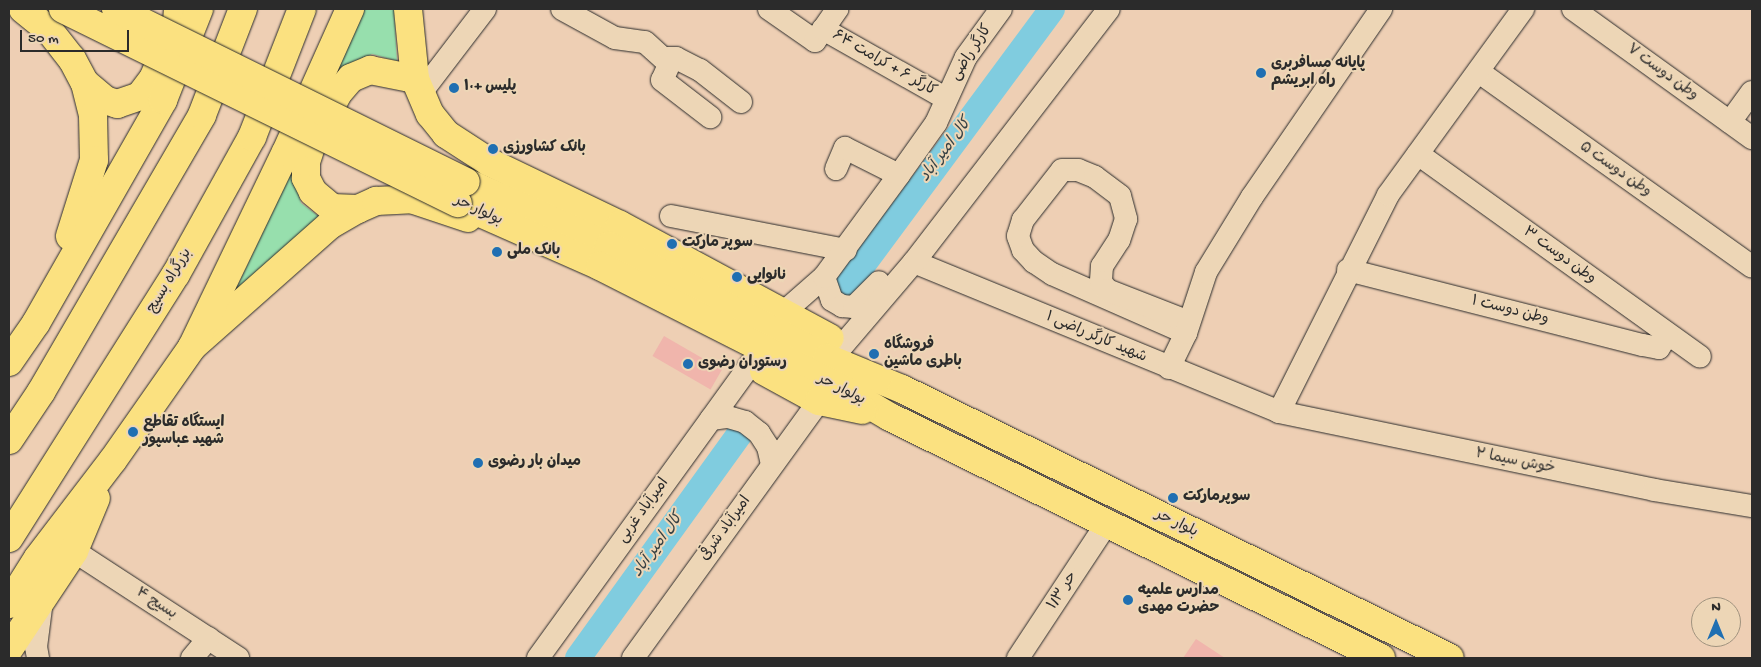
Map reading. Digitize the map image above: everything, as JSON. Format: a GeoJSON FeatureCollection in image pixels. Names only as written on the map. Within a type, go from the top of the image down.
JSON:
{"type":"FeatureCollection","features":[{"type":"Feature","properties":{"kind":"main road"},"geometry":{"type":"LineString","coordinates":[[9,354],[36,323],[82,208],[94,160],[94,116],[85,83],[72,59],[48,30],[23,9]]}},
{"type":"Feature","properties":{"kind":"main road","name":"بولوار حر"},"geometry":{"type":"LineString","coordinates":[[63,9],[462,192],[609,246],[827,358],[902,389]]}},
{"type":"Feature","properties":{"kind":"main road","name":"بولوار حر"},"geometry":{"type":"LineString","coordinates":[[116,9],[600,266],[846,390],[890,417]]}},
{"type":"Feature","properties":{"kind":"main road"},"geometry":{"type":"LineString","coordinates":[[85,83],[105,100],[117,104],[140,96],[152,79],[177,21],[178,9]]}},
{"type":"Feature","properties":{"kind":"main road"},"geometry":{"type":"LineString","coordinates":[[9,362],[36,323],[163,100],[199,9]]}},
{"type":"Feature","properties":{"kind":"main road"},"geometry":{"type":"LineString","coordinates":[[9,440],[41,392],[202,115],[243,9]]}},
{"type":"Feature","properties":{"kind":"main road","name":"بزرگراه بسیج"},"geometry":{"type":"LineString","coordinates":[[9,538],[181,266],[252,137],[302,9]]}},
{"type":"Feature","properties":{"kind":"main road"},"geometry":{"type":"LineString","coordinates":[[9,604],[38,558],[113,460],[192,347],[286,152],[350,9]]}},
{"type":"Feature","properties":{"kind":"main road"},"geometry":{"type":"LineString","coordinates":[[408,9],[417,87],[446,134],[489,162],[620,225],[784,312],[843,345],[902,389]]}},
{"type":"Feature","properties":{"kind":"main road"},"geometry":{"type":"LineString","coordinates":[[358,209],[332,208],[313,192],[306,178],[306,162],[312,144],[338,93],[351,78],[370,70],[417,87]]}},
{"type":"Feature","properties":{"kind":"main road"},"geometry":{"type":"LineString","coordinates":[[192,347],[330,225],[376,201],[411,199],[466,216],[632,299],[819,401],[890,417]]}},
{"type":"Feature","properties":{"kind":"main road","name":"بلوار حر"},"geometry":{"type":"LineString","coordinates":[[902,389],[1450,658]]}},
{"type":"Feature","properties":{"kind":"main road","name":"بلوار حر"},"geometry":{"type":"LineString","coordinates":[[890,417],[1381,658]]}},
{"type":"Feature","properties":{"kind":"main road"},"geometry":{"type":"LineString","coordinates":[[9,649],[74,551],[113,460]]}},
{"type":"Feature","properties":{"kind":"street"},"geometry":{"type":"LineString","coordinates":[[417,87],[485,9]]}},
{"type":"Feature","properties":{"kind":"street"},"geometry":{"type":"LineString","coordinates":[[562,9],[615,38],[642,41],[663,58],[672,58],[700,70],[741,102]]}},
{"type":"Feature","properties":{"kind":"street","name":"کارگر ۶ + کرامت ۶۴"},"geometry":{"type":"LineString","coordinates":[[769,9],[825,21],[945,98]]}},
{"type":"Feature","properties":{"kind":"street","name":"کارگر راضی"},"geometry":{"type":"LineString","coordinates":[[784,312],[824,277],[846,250],[936,123],[945,98],[966,56],[1001,9]]}},
{"type":"Feature","properties":{"kind":"street"},"geometry":{"type":"LineString","coordinates":[[843,345],[914,262],[1109,9]]}},
{"type":"Feature","properties":{"kind":"street"},"geometry":{"type":"LineString","coordinates":[[1170,368],[1188,328],[1206,272],[1252,196],[1381,9]]}},
{"type":"Feature","properties":{"kind":"street"},"geometry":{"type":"LineString","coordinates":[[1279,412],[1348,270],[1388,195],[1523,9]]}},
{"type":"Feature","properties":{"kind":"street","name":"وطن دوست ۷"},"geometry":{"type":"LineString","coordinates":[[1573,9],[1752,138]]}},
{"type":"Feature","properties":{"kind":"street"},"geometry":{"type":"LineString","coordinates":[[672,58],[662,80],[710,117]]}},
{"type":"Feature","properties":{"kind":"street","name":"وطن دوست ۵"},"geometry":{"type":"LineString","coordinates":[[1479,72],[1752,267]]}},
{"type":"Feature","properties":{"kind":"street"},"geometry":{"type":"LineString","coordinates":[[1730,122],[1752,92]]}},
{"type":"Feature","properties":{"kind":"street"},"geometry":{"type":"LineString","coordinates":[[836,169],[845,148],[899,175]]}},
{"type":"Feature","properties":{"kind":"street","name":"وطن دوست ۳"},"geometry":{"type":"LineString","coordinates":[[1418,154],[1700,357]]}},
{"type":"Feature","properties":{"kind":"street"},"geometry":{"type":"LineString","coordinates":[[1062,170],[1078,170],[1095,177],[1120,196],[1126,219],[1119,240],[1102,266],[1101,282],[1106,290],[1188,328],[1052,274],[1034,262],[1024,250],[1018,236],[1023,220],[1062,170]]}},
{"type":"Feature","properties":{"kind":"street"},"geometry":{"type":"LineString","coordinates":[[824,277],[832,300],[842,306],[854,307],[866,297],[939,212],[978,180]]}},
{"type":"Feature","properties":{"kind":"street"},"geometry":{"type":"LineString","coordinates":[[671,216],[846,250]]}},
{"type":"Feature","properties":{"kind":"street","name":"شهید کارگر راضی ۱"},"geometry":{"type":"LineString","coordinates":[[914,262],[1279,412]]}},
{"type":"Feature","properties":{"kind":"street","name":"وطن دوست ۱"},"geometry":{"type":"LineString","coordinates":[[1348,270],[1643,345],[1659,348],[1667,335]]}},
{"type":"Feature","properties":{"kind":"street","name":"امیرآباد غربی"},"geometry":{"type":"LineString","coordinates":[[538,658],[751,364]]}},
{"type":"Feature","properties":{"kind":"street","name":"امیرآباد شرقی"},"geometry":{"type":"LineString","coordinates":[[633,658],[819,401]]}},
{"type":"Feature","properties":{"kind":"street","name":"خوش سیما ۲"},"geometry":{"type":"LineString","coordinates":[[1279,412],[1654,490],[1752,506]]}},
{"type":"Feature","properties":{"kind":"street"},"geometry":{"type":"LineString","coordinates":[[711,419],[728,417],[745,422],[759,432],[768,447],[772,465]]}},
{"type":"Feature","properties":{"kind":"street","name":"حر ۱/۳"},"geometry":{"type":"LineString","coordinates":[[1018,658],[1107,523]]}},
{"type":"Feature","properties":{"kind":"street","name":"بسیج ۴"},"geometry":{"type":"LineString","coordinates":[[74,551],[238,658]]}},
{"type":"Feature","properties":{"kind":"street"},"geometry":{"type":"LineString","coordinates":[[38,658],[36,647],[42,598]]}},
{"type":"Feature","properties":{"kind":"street"},"geometry":{"type":"LineString","coordinates":[[192,658],[209,638]]}},
{"type":"Feature","properties":{"kind":"green space"},"geometry":{"type":"Polygon","coordinates":[[[359,9],[394,9],[397,61],[372,54],[333,77],[359,9]]]}},
{"type":"Feature","properties":{"kind":"green space"},"geometry":{"type":"Polygon","coordinates":[[[292,170],[301,203],[321,218],[236,289],[292,170]]]}},
{"type":"Feature","properties":{"kind":"building","name":"رستوران رضوی"},"geometry":{"type":"Polygon","coordinates":[[[664,336],[722,370],[711,389],[652,356],[664,336]]]}},
{"type":"Feature","properties":{"kind":"building"},"geometry":{"type":"Polygon","coordinates":[[[1196,639],[1225,658],[1183,658],[1196,639]]]}},
{"type":"Feature","properties":{"kind":"waterway","name":"کال امیر آباد"},"geometry":{"type":"LineString","coordinates":[[842,293],[1052,9]]}},
{"type":"Feature","properties":{"kind":"waterway","name":"کال امیر آباد"},"geometry":{"type":"LineString","coordinates":[[578,658],[740,433]]}},
{"type":"Feature","properties":{"kind":"place","name":"پایانه مسافربری راه ابریشم"},"geometry":{"type":"Point","coordinates":[1261,73]}},
{"type":"Feature","properties":{"kind":"place","name":"پلیس +۱۰"},"geometry":{"type":"Point","coordinates":[454,88]}},
{"type":"Feature","properties":{"kind":"place","name":"بانک کشاورزی"},"geometry":{"type":"Point","coordinates":[493,149]}},
{"type":"Feature","properties":{"kind":"place","name":"سوپر مارکت"},"geometry":{"type":"Point","coordinates":[672,244]}},
{"type":"Feature","properties":{"kind":"place","name":"بانک ملی"},"geometry":{"type":"Point","coordinates":[497,252]}},
{"type":"Feature","properties":{"kind":"place","name":"نانوایی"},"geometry":{"type":"Point","coordinates":[737,277]}},
{"type":"Feature","properties":{"kind":"place","name":"فروشگاه باطری ماشین"},"geometry":{"type":"Point","coordinates":[874,354]}},
{"type":"Feature","properties":{"kind":"place","name":"رستوران رضوی"},"geometry":{"type":"Point","coordinates":[688,364]}},
{"type":"Feature","properties":{"kind":"place","name":"ایستگاه تقاطع شهید عباسپور"},"geometry":{"type":"Point","coordinates":[133,432]}},
{"type":"Feature","properties":{"kind":"place","name":"میدان بار رضوی"},"geometry":{"type":"Point","coordinates":[478,463]}},
{"type":"Feature","properties":{"kind":"place","name":"سوپرمارکت"},"geometry":{"type":"Point","coordinates":[1173,498]}},
{"type":"Feature","properties":{"kind":"place","name":"مدارس علمیه حضرت مهدی"},"geometry":{"type":"Point","coordinates":[1128,600]}}]}
